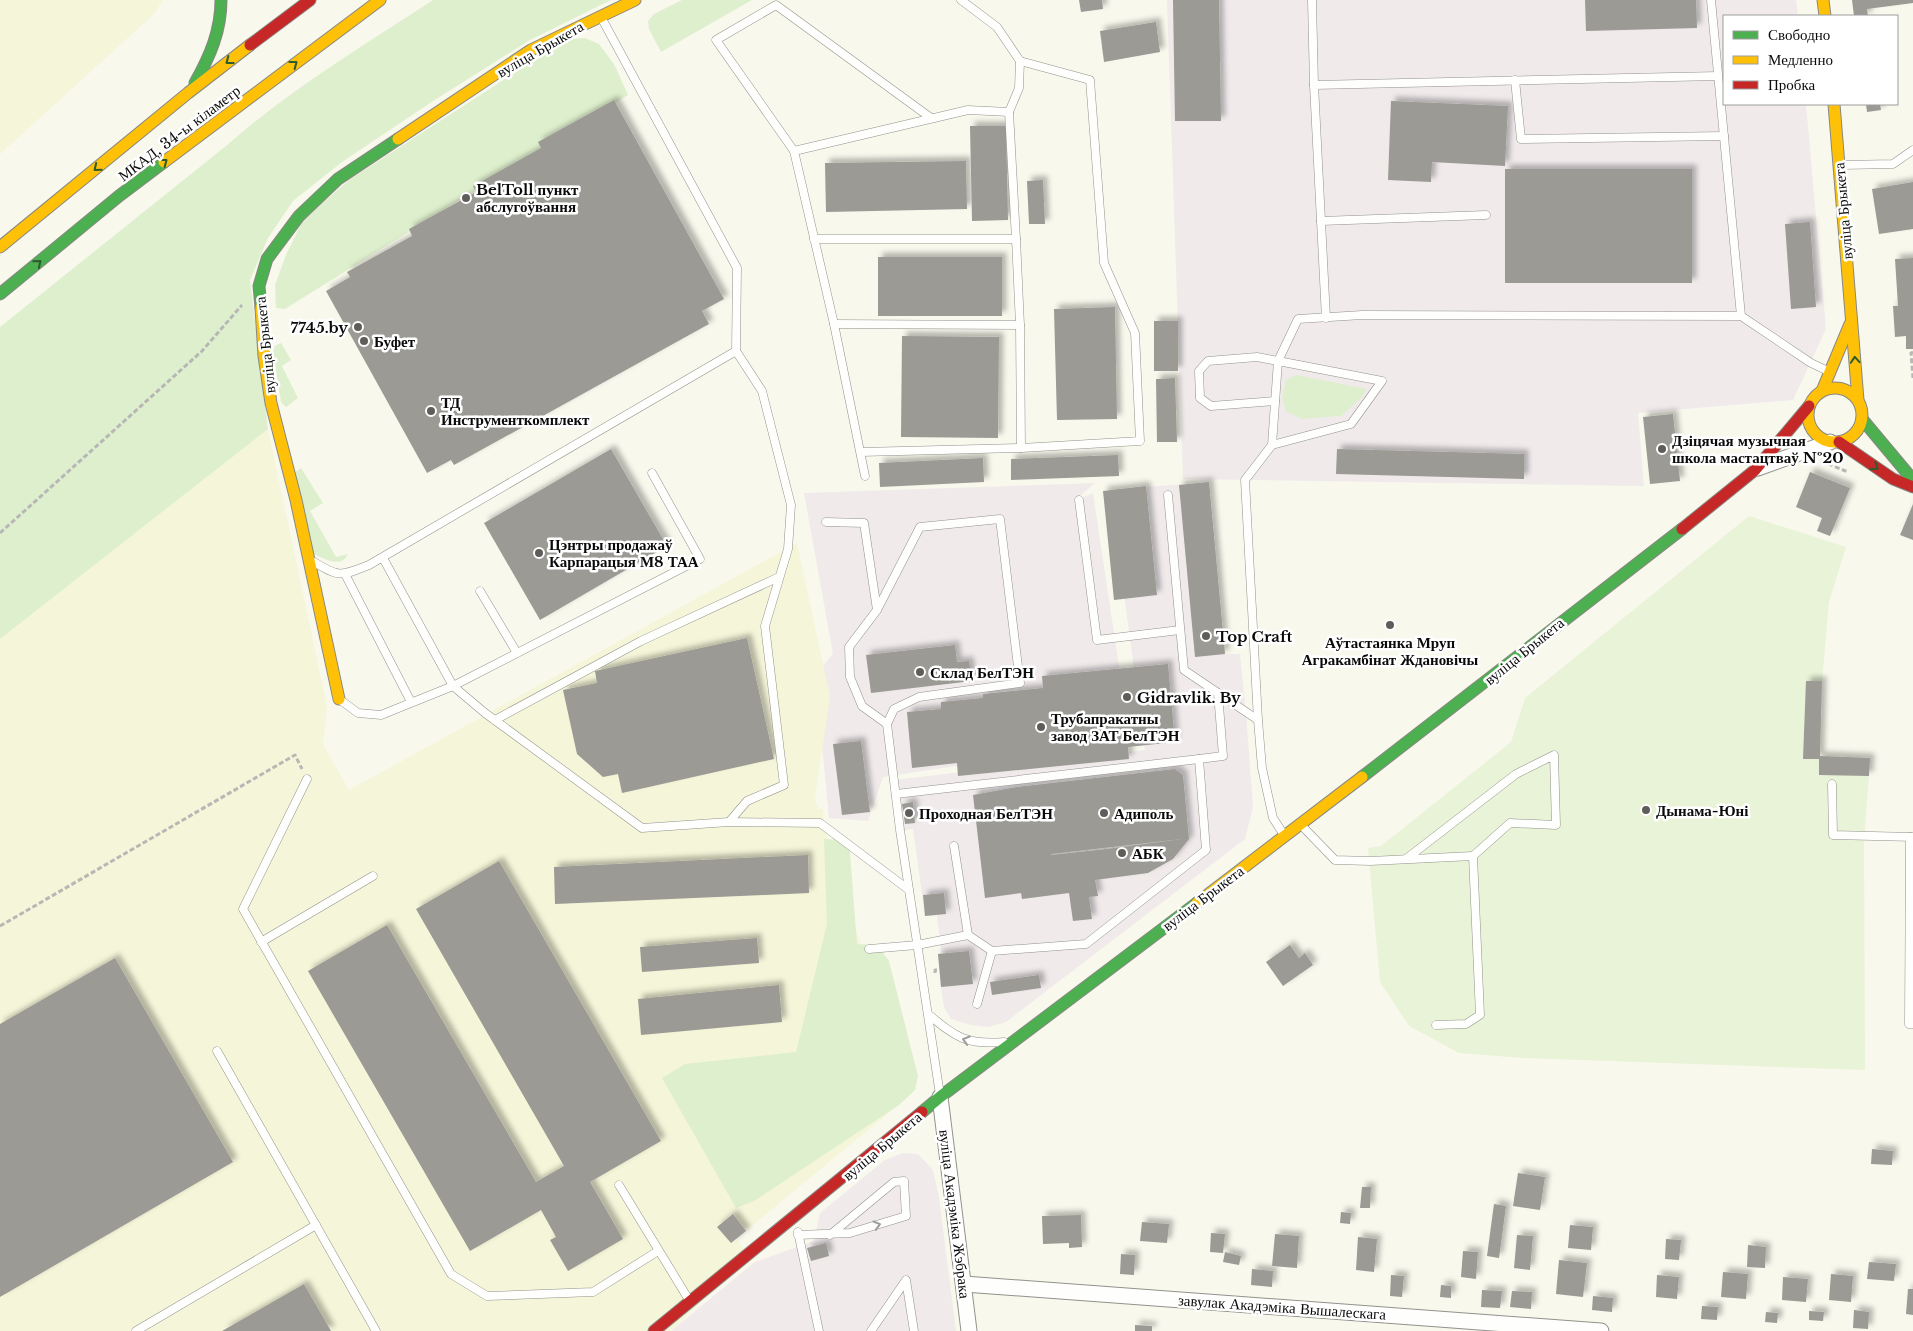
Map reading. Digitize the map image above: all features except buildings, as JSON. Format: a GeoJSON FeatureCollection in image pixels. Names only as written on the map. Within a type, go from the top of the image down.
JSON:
{"type":"FeatureCollection","features":[{"type":"Feature","properties":{"kind":"main road"},"geometry":{"type":"LineString","coordinates":[[188,93],[209,60],[216,40],[222,0]]}},
{"type":"Feature","properties":{"kind":"main road","name":"МКАД, 34-ы кіламетр"},"geometry":{"type":"LineString","coordinates":[[0,247],[188,93],[310,0]]}},
{"type":"Feature","properties":{"kind":"main road","name":"МКАД, 34-ы кіламетр"},"geometry":{"type":"LineString","coordinates":[[0,294],[119,196],[380,0]]}},
{"type":"Feature","properties":{"kind":"main road","name":"вуліца Брыкета"},"geometry":{"type":"LineString","coordinates":[[339,698],[296,500],[271,403],[264,356],[259,286],[268,259],[299,216],[338,179],[531,50],[635,0]]}},
{"type":"Feature","properties":{"kind":"main road"},"geometry":{"type":"LineString","coordinates":[[1823,0],[1825,15]]}},
{"type":"Feature","properties":{"kind":"main road","name":"вуліца Брыкета"},"geometry":{"type":"LineString","coordinates":[[1834,105],[1858,400]]}},
{"type":"Feature","properties":{"kind":"main road","name":"вуліца Брыкета"},"geometry":{"type":"LineString","coordinates":[[1822,391],[1852,319]]}},
{"type":"Feature","properties":{"kind":"main road"},"geometry":{"type":"LineString","coordinates":[[1835,442],[1848,440],[1860,427],[1862,419],[1862,410],[1858,400],[1842,388],[1822,391],[1814,397],[1807,415],[1809,425],[1814,433],[1822,439],[1835,442],[1893,479],[1913,487]]}},
{"type":"Feature","properties":{"kind":"main road","name":"вуліца Брыкета"},"geometry":{"type":"LineString","coordinates":[[654,1331],[940,1097],[1301,824],[1691,522],[1755,470],[1809,406]]}},
{"type":"Feature","properties":{"kind":"main road"},"geometry":{"type":"LineString","coordinates":[[1862,419],[1888,453],[1913,480]]}},
{"type":"Feature","properties":{"kind":"street","name":"вуліца Брыкета"},"geometry":{"type":"LineString","coordinates":[[1755,470],[1835,442]]}},
{"type":"Feature","properties":{"kind":"street","name":"вуліца Акадэміка Жэбрака"},"geometry":{"type":"LineString","coordinates":[[940,1097],[964,1284],[968,1331]]}},
{"type":"Feature","properties":{"kind":"street","name":"завулак Акадэміка Вышалескага"},"geometry":{"type":"LineString","coordinates":[[964,1284],[1601,1331]]}},
{"type":"Feature","properties":{"kind":"lane"},"geometry":{"type":"LineString","coordinates":[[961,0],[998,26],[1020,61],[1019,88],[1009,112],[1020,325],[1021,448]]}},
{"type":"Feature","properties":{"kind":"lane"},"geometry":{"type":"LineString","coordinates":[[1312,0],[1314,85],[1326,318]]}},
{"type":"Feature","properties":{"kind":"lane"},"geometry":{"type":"LineString","coordinates":[[1711,0],[1741,316]]}},
{"type":"Feature","properties":{"kind":"lane"},"geometry":{"type":"LineString","coordinates":[[865,476],[834,324],[794,152],[716,40],[776,5],[931,118]]}},
{"type":"Feature","properties":{"kind":"lane"},"geometry":{"type":"LineString","coordinates":[[601,15],[736,268],[736,350],[762,391],[790,505],[788,548],[764,626],[784,785],[747,802],[729,822]]}},
{"type":"Feature","properties":{"kind":"lane"},"geometry":{"type":"LineString","coordinates":[[861,452],[1021,448],[1140,441],[1135,333],[1104,263],[1090,80],[1020,61]]}},
{"type":"Feature","properties":{"kind":"lane"},"geometry":{"type":"LineString","coordinates":[[1314,85],[1718,76]]}},
{"type":"Feature","properties":{"kind":"lane"},"geometry":{"type":"LineString","coordinates":[[1516,80],[1521,139],[1724,136]]}},
{"type":"Feature","properties":{"kind":"lane"},"geometry":{"type":"LineString","coordinates":[[794,152],[968,110],[1009,112]]}},
{"type":"Feature","properties":{"kind":"lane"},"geometry":{"type":"LineString","coordinates":[[1840,165],[1893,164],[1913,150]]}},
{"type":"Feature","properties":{"kind":"lane"},"geometry":{"type":"LineString","coordinates":[[1321,221],[1486,215]]}},
{"type":"Feature","properties":{"kind":"lane"},"geometry":{"type":"LineString","coordinates":[[814,239],[1016,239]]}},
{"type":"Feature","properties":{"kind":"lane"},"geometry":{"type":"LineString","coordinates":[[1284,837],[1274,818],[1262,768],[1246,480],[1272,445],[1278,361],[1298,319],[1362,316],[1741,316],[1811,363],[1830,372]]}},
{"type":"Feature","properties":{"kind":"lane"},"geometry":{"type":"LineString","coordinates":[[834,324],[1020,325]]}},
{"type":"Feature","properties":{"kind":"lane"},"geometry":{"type":"LineString","coordinates":[[308,559],[333,574],[345,574],[369,565],[736,350]]}},
{"type":"Feature","properties":{"kind":"lane"},"geometry":{"type":"LineString","coordinates":[[1272,445],[1351,424],[1382,382],[1257,357],[1208,361],[1199,371],[1200,398],[1211,406],[1275,401]]}},
{"type":"Feature","properties":{"kind":"lane"},"geometry":{"type":"LineString","coordinates":[[339,698],[358,713],[381,714],[453,686],[700,559],[652,473]]}},
{"type":"Feature","properties":{"kind":"lane"},"geometry":{"type":"LineString","coordinates":[[1168,495],[1184,670],[1258,720]]}},
{"type":"Feature","properties":{"kind":"lane"},"geometry":{"type":"LineString","coordinates":[[1079,500],[1098,640],[1180,630]]}},
{"type":"Feature","properties":{"kind":"lane"},"geometry":{"type":"LineString","coordinates":[[887,724],[862,706],[850,677],[849,647],[877,610],[920,527],[1000,519],[1020,683],[919,697],[894,709],[887,724],[909,890],[940,1097]]}},
{"type":"Feature","properties":{"kind":"lane"},"geometry":{"type":"LineString","coordinates":[[826,522],[864,523],[877,610]]}},
{"type":"Feature","properties":{"kind":"lane"},"geometry":{"type":"LineString","coordinates":[[383,558],[453,686],[495,720],[642,828],[729,822],[820,824],[909,890]]}},
{"type":"Feature","properties":{"kind":"lane"},"geometry":{"type":"LineString","coordinates":[[345,574],[411,702]]}},
{"type":"Feature","properties":{"kind":"lane"},"geometry":{"type":"LineString","coordinates":[[495,720],[641,641],[779,577]]}},
{"type":"Feature","properties":{"kind":"lane"},"geometry":{"type":"LineString","coordinates":[[480,590],[517,653]]}},
{"type":"Feature","properties":{"kind":"lane"},"geometry":{"type":"LineString","coordinates":[[896,794],[1223,756],[1218,693]]}},
{"type":"Feature","properties":{"kind":"lane"},"geometry":{"type":"LineString","coordinates":[[1301,824],[1335,860],[1370,861],[1473,856],[1510,823],[1556,825],[1554,755],[1516,774],[1405,859]]}},
{"type":"Feature","properties":{"kind":"lane"},"geometry":{"type":"LineString","coordinates":[[869,949],[917,945],[968,935],[992,951],[1086,944],[1206,850],[1198,759]]}},
{"type":"Feature","properties":{"kind":"lane"},"geometry":{"type":"LineString","coordinates":[[307,779],[243,909],[451,1274],[487,1296],[593,1292],[658,1252]]}},
{"type":"Feature","properties":{"kind":"lane"},"geometry":{"type":"LineString","coordinates":[[1832,784],[1833,836],[1912,837],[1909,1024],[1913,1024]]}},
{"type":"Feature","properties":{"kind":"lane"},"geometry":{"type":"LineString","coordinates":[[954,846],[968,935]]}},
{"type":"Feature","properties":{"kind":"lane"},"geometry":{"type":"LineString","coordinates":[[1436,1025],[1466,1024],[1480,1015],[1473,856]]}},
{"type":"Feature","properties":{"kind":"lane"},"geometry":{"type":"LineString","coordinates":[[261,942],[373,876]]}},
{"type":"Feature","properties":{"kind":"lane"},"geometry":{"type":"LineString","coordinates":[[976,1004],[992,951]]}},
{"type":"Feature","properties":{"kind":"lane"},"geometry":{"type":"LineString","coordinates":[[928,1014],[959,1038],[976,1043],[1013,1042]]}},
{"type":"Feature","properties":{"kind":"lane"},"geometry":{"type":"LineString","coordinates":[[217,1051],[376,1331]]}},
{"type":"Feature","properties":{"kind":"lane"},"geometry":{"type":"LineString","coordinates":[[798,1235],[830,1235],[850,1233],[906,1216],[904,1181],[894,1182],[830,1235]]}},
{"type":"Feature","properties":{"kind":"lane"},"geometry":{"type":"LineString","coordinates":[[620,1185],[658,1252],[690,1302]]}},
{"type":"Feature","properties":{"kind":"lane"},"geometry":{"type":"LineString","coordinates":[[794,1218],[819,1331]]}},
{"type":"Feature","properties":{"kind":"lane"},"geometry":{"type":"LineString","coordinates":[[136,1331],[316,1225]]}},
{"type":"Feature","properties":{"kind":"lane"},"geometry":{"type":"LineString","coordinates":[[871,1331],[906,1280],[914,1331]]}},
{"type":"Feature","properties":{"kind":"path"},"geometry":{"type":"LineString","coordinates":[[0,532],[202,351],[259,286]]}},
{"type":"Feature","properties":{"kind":"path"},"geometry":{"type":"LineString","coordinates":[[1913,352],[1911,353],[1913,378]]}},
{"type":"Feature","properties":{"kind":"path"},"geometry":{"type":"LineString","coordinates":[[1814,458],[1856,476]]}},
{"type":"Feature","properties":{"kind":"path"},"geometry":{"type":"LineString","coordinates":[[0,926],[295,755],[307,779]]}},
{"type":"Feature","properties":{"kind":"shaded area"},"geometry":{"type":"Polygon","coordinates":[[[1167,0],[1796,0],[1798,15],[1723,15],[1723,105],[1806,105],[1826,329],[1793,400],[1638,413],[1644,486],[1183,479],[1167,0]]]}},
{"type":"Feature","properties":{"kind":"shaded area"},"geometry":{"type":"Polygon","coordinates":[[[1209,482],[1225,654],[1240,654],[1246,713],[1253,807],[1245,839],[1006,1022],[988,1027],[971,1025],[951,1019],[944,1007],[941,987],[938,954],[941,953],[937,915],[925,916],[913,829],[900,830],[894,780],[1145,750],[1110,490],[1209,482]]]}},
{"type":"Feature","properties":{"kind":"shaded area"},"geometry":{"type":"Polygon","coordinates":[[[1095,483],[1074,501],[1093,493],[1130,740],[883,777],[868,821],[829,818],[815,675],[833,654],[804,493],[1095,483]]]}},
{"type":"Feature","properties":{"kind":"shaded area"},"geometry":{"type":"Polygon","coordinates":[[[903,1153],[918,1154],[933,1170],[939,1197],[956,1331],[671,1331],[755,1262],[814,1241],[820,1213],[885,1160],[903,1153]]]}},
{"type":"Feature","properties":{"kind":"green space"},"geometry":{"type":"Polygon","coordinates":[[[0,0],[163,0],[154,14],[0,154],[0,0]]]}},
{"type":"Feature","properties":{"kind":"green space"},"geometry":{"type":"Polygon","coordinates":[[[433,0],[611,0],[530,40],[430,103],[342,162],[293,201],[268,238],[250,280],[268,429],[0,639],[0,327],[275,106],[327,69],[433,0]]]}},
{"type":"Feature","properties":{"kind":"green space"},"geometry":{"type":"Polygon","coordinates":[[[682,0],[752,0],[661,52],[649,29],[648,21],[654,14],[682,0]]]}},
{"type":"Feature","properties":{"kind":"green space"},"geometry":{"type":"Polygon","coordinates":[[[585,38],[599,44],[614,64],[628,95],[285,309],[276,308],[275,285],[286,255],[303,220],[349,180],[567,39],[585,38]]]}},
{"type":"Feature","properties":{"kind":"green space"},"geometry":{"type":"Polygon","coordinates":[[[281,343],[291,360],[282,366],[298,398],[286,407],[281,402],[273,352],[275,346],[281,343]]]}},
{"type":"Feature","properties":{"kind":"green space"},"geometry":{"type":"Polygon","coordinates":[[[1296,375],[1367,389],[1360,399],[1341,416],[1301,419],[1286,411],[1282,398],[1286,380],[1296,375]]]}},
{"type":"Feature","properties":{"kind":"green space"},"geometry":{"type":"Polygon","coordinates":[[[268,429],[327,707],[323,744],[349,790],[797,543],[830,697],[815,798],[818,809],[823,809],[824,827],[908,1097],[736,1239],[748,1256],[671,1331],[0,1331],[0,639],[268,429]]]}},
{"type":"Feature","properties":{"kind":"green space"},"geometry":{"type":"Polygon","coordinates":[[[301,468],[323,503],[310,511],[336,557],[348,554],[341,561],[332,561],[313,553],[294,473],[301,468]]]}},
{"type":"Feature","properties":{"kind":"green space","name":"Дынама-Юні"},"geometry":{"type":"Polygon","coordinates":[[[1749,516],[1846,547],[1829,602],[1822,681],[1820,756],[1870,758],[1864,844],[1865,1070],[1524,1058],[1459,1053],[1409,1026],[1380,982],[1368,848],[1381,846],[1511,742],[1525,698],[1749,516]]]}},
{"type":"Feature","properties":{"kind":"green space"},"geometry":{"type":"Polygon","coordinates":[[[824,839],[849,840],[857,944],[877,945],[889,961],[918,1076],[915,1090],[899,1105],[754,1201],[736,1208],[662,1078],[685,1064],[796,1052],[827,924],[824,839]]]}},
{"type":"Feature","properties":{"kind":"traffic: fast"},"geometry":{"type":"LineString","coordinates":[[195,83],[214,43],[219,22],[221,0]]}},
{"type":"Feature","properties":{"kind":"traffic: fast"},"geometry":{"type":"LineString","coordinates":[[261,308],[259,286],[267,259],[299,216],[338,179],[398,139]]}},
{"type":"Feature","properties":{"kind":"traffic: fast"},"geometry":{"type":"LineString","coordinates":[[0,294],[119,196],[164,162]]}},
{"type":"Feature","properties":{"kind":"traffic: fast"},"geometry":{"type":"LineString","coordinates":[[1862,419],[1913,480]]}},
{"type":"Feature","properties":{"kind":"traffic: fast"},"geometry":{"type":"LineString","coordinates":[[1362,777],[1682,529]]}},
{"type":"Feature","properties":{"kind":"traffic: fast"},"geometry":{"type":"LineString","coordinates":[[922,1112],[1197,903]]}},
{"type":"Feature","properties":{"kind":"traffic: slow"},"geometry":{"type":"LineString","coordinates":[[164,162],[380,0]]}},
{"type":"Feature","properties":{"kind":"traffic: slow"},"geometry":{"type":"LineString","coordinates":[[398,139],[531,50],[635,0]]}},
{"type":"Feature","properties":{"kind":"traffic: slow"},"geometry":{"type":"LineString","coordinates":[[1823,0],[1825,15]]}},
{"type":"Feature","properties":{"kind":"traffic: slow"},"geometry":{"type":"LineString","coordinates":[[0,247],[188,93],[250,45]]}},
{"type":"Feature","properties":{"kind":"traffic: slow"},"geometry":{"type":"LineString","coordinates":[[1834,105],[1858,400]]}},
{"type":"Feature","properties":{"kind":"traffic: slow"},"geometry":{"type":"LineString","coordinates":[[261,308],[264,356],[271,403],[296,500],[339,699]]}},
{"type":"Feature","properties":{"kind":"traffic: slow"},"geometry":{"type":"LineString","coordinates":[[1822,391],[1850,324]]}},
{"type":"Feature","properties":{"kind":"traffic: slow"},"geometry":{"type":"LineString","coordinates":[[1830,388],[1840,388],[1850,392],[1858,400],[1862,415],[1858,430],[1850,438],[1840,442],[1830,442],[1820,438],[1812,430],[1808,420],[1808,410],[1812,400],[1820,392],[1830,388]]}},
{"type":"Feature","properties":{"kind":"traffic: slow"},"geometry":{"type":"LineString","coordinates":[[1197,903],[1362,777]]}},
{"type":"Feature","properties":{"kind":"traffic: jam"},"geometry":{"type":"LineString","coordinates":[[250,45],[310,0]]}},
{"type":"Feature","properties":{"kind":"traffic: jam"},"geometry":{"type":"LineString","coordinates":[[1682,529],[1755,470],[1809,406]]}},
{"type":"Feature","properties":{"kind":"traffic: jam"},"geometry":{"type":"LineString","coordinates":[[1839,442],[1893,479],[1913,487]]}},
{"type":"Feature","properties":{"kind":"traffic: jam"},"geometry":{"type":"LineString","coordinates":[[654,1331],[922,1112]]}},
{"type":"Feature","properties":{"kind":"place","name":"BelToll пункт абслугоўвання"},"geometry":{"type":"Point","coordinates":[466,198]}},
{"type":"Feature","properties":{"kind":"place","name":"7745.by"},"geometry":{"type":"Point","coordinates":[358,327]}},
{"type":"Feature","properties":{"kind":"place","name":"Буфет"},"geometry":{"type":"Point","coordinates":[364,341]}},
{"type":"Feature","properties":{"kind":"place","name":"ТД Инструменткомплект"},"geometry":{"type":"Point","coordinates":[431,411]}},
{"type":"Feature","properties":{"kind":"place","name":"Дзіцячая музычная школа мастацтваў №20"},"geometry":{"type":"Point","coordinates":[1662,449]}},
{"type":"Feature","properties":{"kind":"place","name":"Цэнтры продажаў Карпарацыя М8 ТАА"},"geometry":{"type":"Point","coordinates":[539,553]}},
{"type":"Feature","properties":{"kind":"place","name":"Аўтастаянка Мруп Агракамбінат Ждановічы"},"geometry":{"type":"Point","coordinates":[1390,625]}},
{"type":"Feature","properties":{"kind":"place","name":"Top Craft"},"geometry":{"type":"Point","coordinates":[1206,636]}},
{"type":"Feature","properties":{"kind":"place","name":"Склад БелТЭН"},"geometry":{"type":"Point","coordinates":[920,672]}},
{"type":"Feature","properties":{"kind":"place","name":"Gidravlik. By"},"geometry":{"type":"Point","coordinates":[1127,697]}},
{"type":"Feature","properties":{"kind":"place","name":"Трубапракатны завод ЗАТ БелТЭН"},"geometry":{"type":"Point","coordinates":[1041,727]}},
{"type":"Feature","properties":{"kind":"place","name":"Дынама-Юні"},"geometry":{"type":"Point","coordinates":[1646,810]}},
{"type":"Feature","properties":{"kind":"place","name":"Проходная БелТЭН"},"geometry":{"type":"Point","coordinates":[909,813]}},
{"type":"Feature","properties":{"kind":"place","name":"Адиполь"},"geometry":{"type":"Point","coordinates":[1104,813]}},
{"type":"Feature","properties":{"kind":"place","name":"АБК"},"geometry":{"type":"Point","coordinates":[1122,853]}}]}
